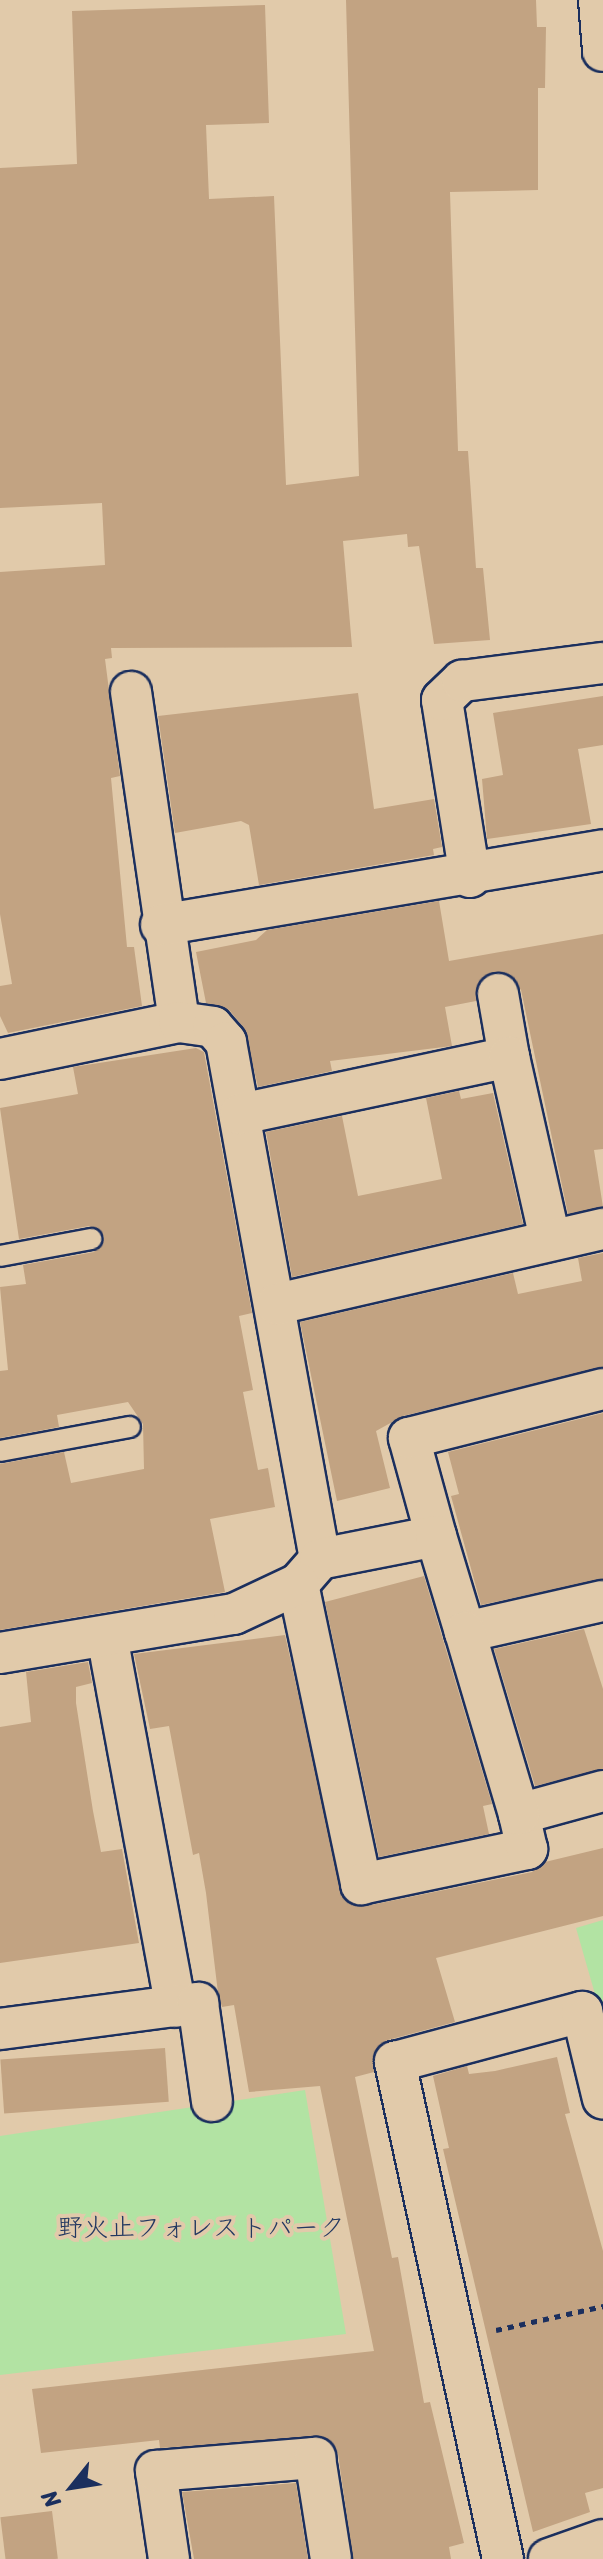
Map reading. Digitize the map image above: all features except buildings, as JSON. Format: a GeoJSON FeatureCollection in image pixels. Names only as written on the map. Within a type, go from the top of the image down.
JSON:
{"type":"FeatureCollection","features":[{"type":"Feature","properties":{"kind":"street"},"geometry":{"type":"LineString","coordinates":[[599,0],[603,51]]}},
{"type":"Feature","properties":{"kind":"street"},"geometry":{"type":"LineString","coordinates":[[470,877],[442,700],[462,681],[603,663]]}},
{"type":"Feature","properties":{"kind":"street"},"geometry":{"type":"LineString","coordinates":[[131,692],[161,925],[179,1022]]}},
{"type":"Feature","properties":{"kind":"street"},"geometry":{"type":"LineString","coordinates":[[161,925],[470,877],[603,850]]}},
{"type":"Feature","properties":{"kind":"street"},"geometry":{"type":"LineString","coordinates":[[498,994],[550,1239]]}},
{"type":"Feature","properties":{"kind":"street"},"geometry":{"type":"LineString","coordinates":[[0,1059],[179,1022],[213,1027],[226,1042],[277,1304],[309,1572],[361,1884],[527,1849],[409,1438],[603,1389]]}},
{"type":"Feature","properties":{"kind":"street"},"geometry":{"type":"LineString","coordinates":[[241,1114],[509,1057]]}},
{"type":"Feature","properties":{"kind":"street"},"geometry":{"type":"LineString","coordinates":[[277,1304],[603,1229]]}},
{"type":"Feature","properties":{"kind":"street"},"geometry":{"type":"LineString","coordinates":[[0,1653],[234,1614],[309,1572],[436,1536]]}},
{"type":"Feature","properties":{"kind":"street"},"geometry":{"type":"LineString","coordinates":[[465,1632],[603,1601]]}},
{"type":"Feature","properties":{"kind":"street"},"geometry":{"type":"LineString","coordinates":[[107,1636],[176,2007]]}},
{"type":"Feature","properties":{"kind":"street"},"geometry":{"type":"LineString","coordinates":[[519,1814],[603,1791]]}},
{"type":"Feature","properties":{"kind":"street"},"geometry":{"type":"LineString","coordinates":[[0,2029],[198,2003],[212,2101]]}},
{"type":"Feature","properties":{"kind":"street"},"geometry":{"type":"LineString","coordinates":[[503,2559],[395,2062],[582,2012],[603,2099]]}},
{"type":"Feature","properties":{"kind":"street"},"geometry":{"type":"LineString","coordinates":[[169,2559],[156,2471],[315,2458],[331,2559]]}},
{"type":"Feature","properties":{"kind":"street"},"geometry":{"type":"LineString","coordinates":[[549,2559],[603,2540]]}},
{"type":"Feature","properties":{"kind":"lane"},"geometry":{"type":"LineString","coordinates":[[0,1256],[91,1239]]}},
{"type":"Feature","properties":{"kind":"lane"},"geometry":{"type":"LineString","coordinates":[[0,1451],[130,1427]]}},
{"type":"Feature","properties":{"kind":"path"},"geometry":{"type":"LineString","coordinates":[[456,2339],[603,2306]]}},
{"type":"Feature","properties":{"kind":"green space"},"geometry":{"type":"Polygon","coordinates":[[[603,1920],[603,2022],[576,1928],[603,1920]]]}},
{"type":"Feature","properties":{"kind":"green space","name":"野火止フォレストパーク"},"geometry":{"type":"Polygon","coordinates":[[[305,2090],[346,2334],[0,2375],[0,2136],[305,2090]]]}}]}
